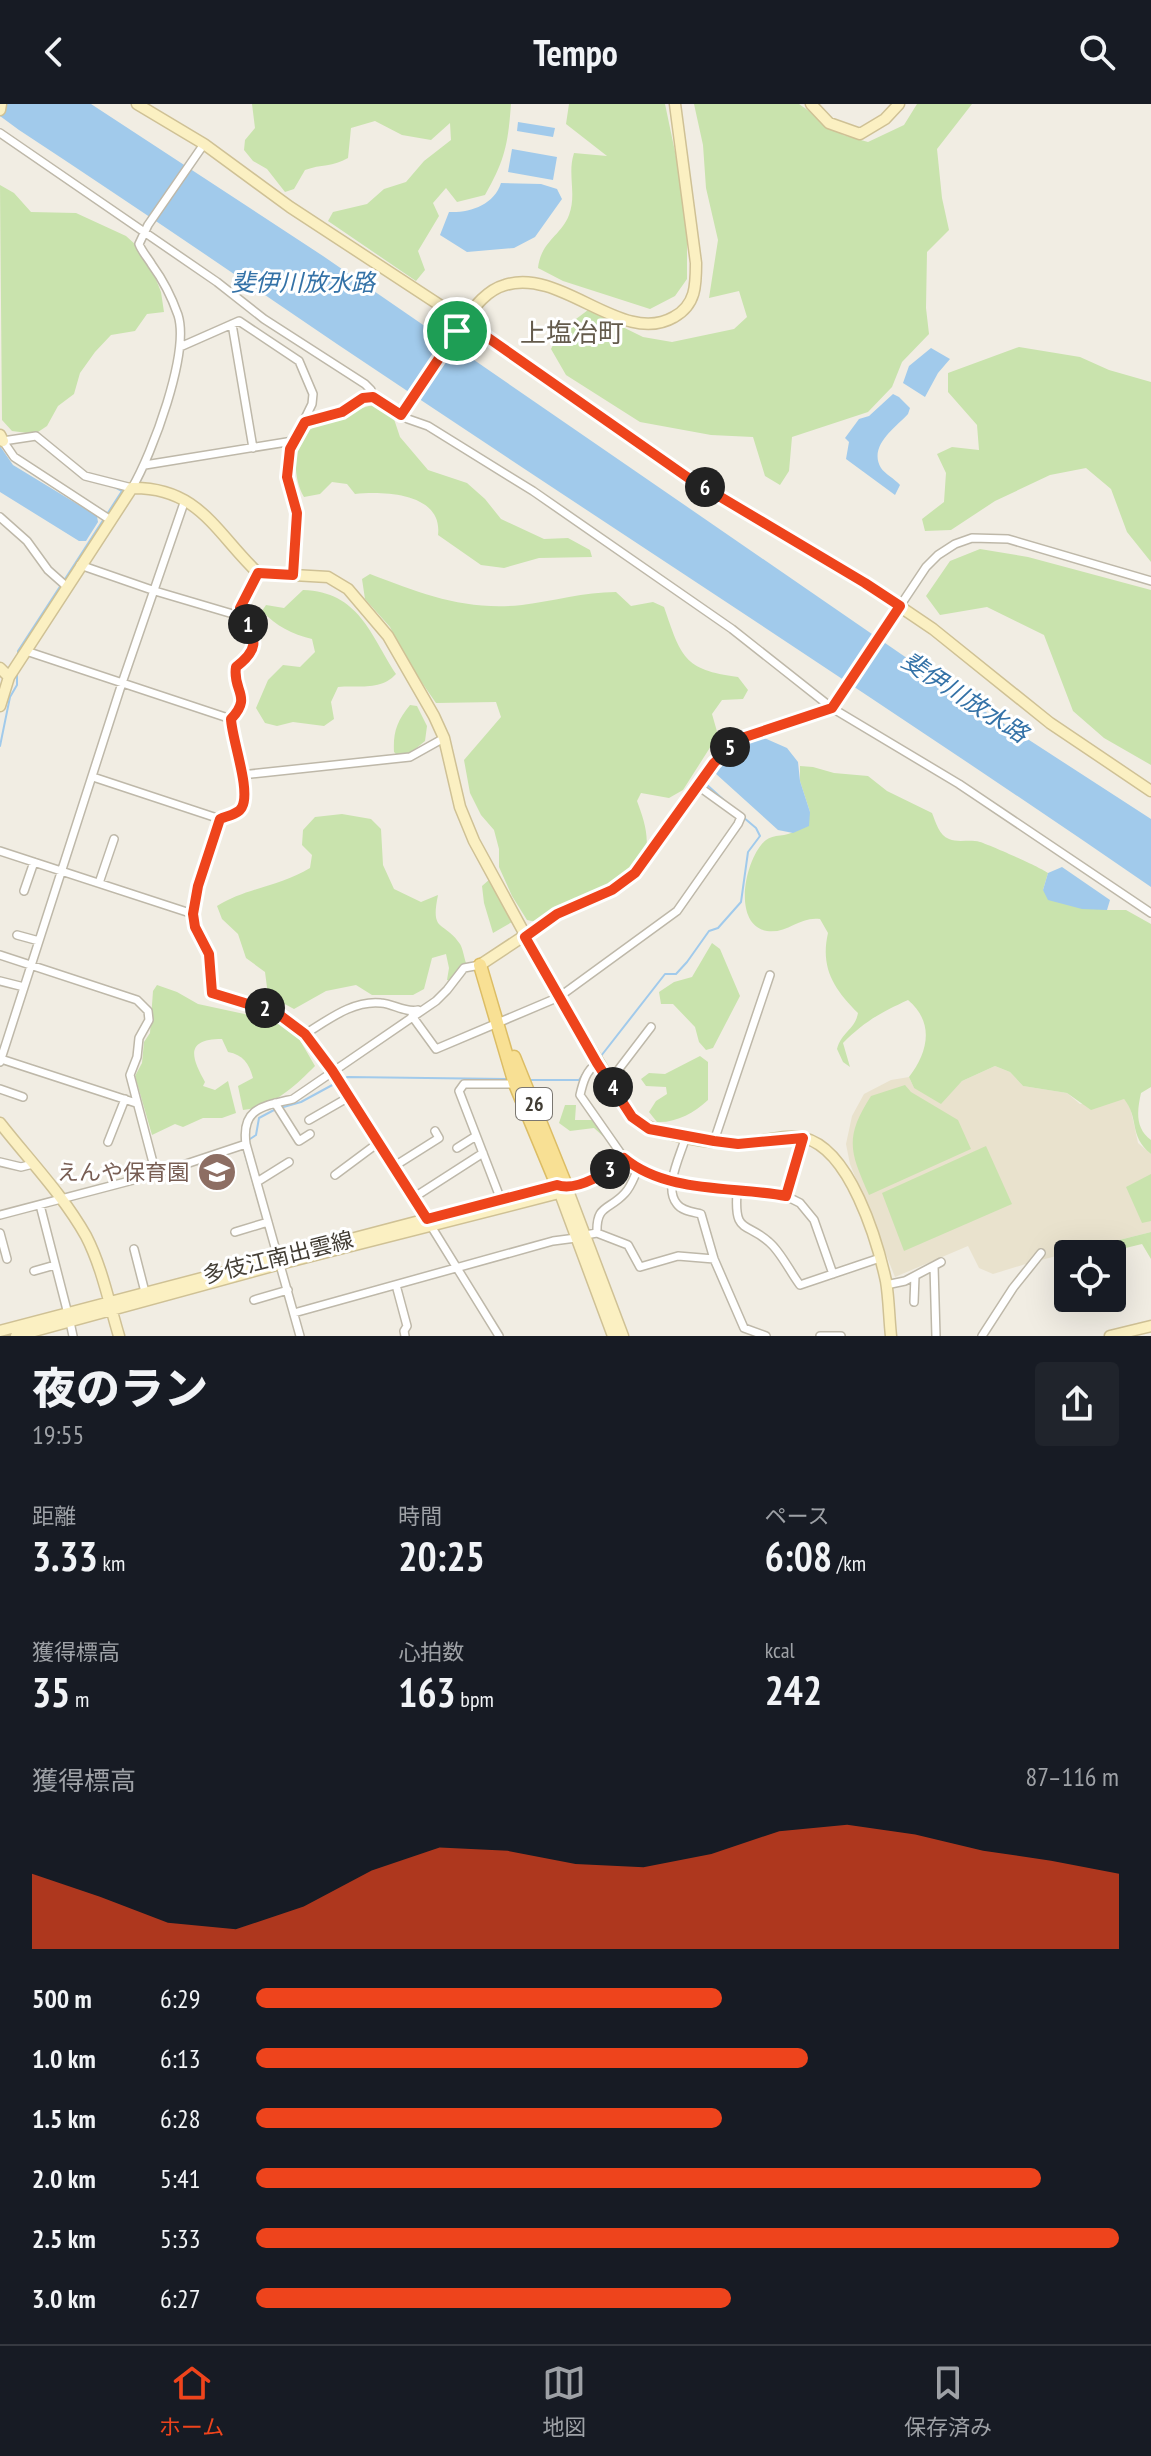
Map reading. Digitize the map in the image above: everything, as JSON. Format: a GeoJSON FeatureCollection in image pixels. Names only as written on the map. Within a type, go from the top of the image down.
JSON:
{"type":"FeatureCollection","features":[{"type":"Feature","properties":{"kind":"main road","name":"26"},"geometry":{"type":"LineString","coordinates":[[480,965],[497,1022],[561,1189]]}},
{"type":"Feature","properties":{"kind":"street"},"geometry":{"type":"LineString","coordinates":[[137,104],[204,144],[290,207],[464,321],[687,477],[900,606],[1050,723],[1151,791]]}},
{"type":"Feature","properties":{"kind":"street"},"geometry":{"type":"LineString","coordinates":[[401,415],[464,321],[483,298],[505,285],[519,283],[552,287],[624,319],[643,323],[659,323],[685,310],[696,287],[696,263],[675,104]]}},
{"type":"Feature","properties":{"kind":"street"},"geometry":{"type":"LineString","coordinates":[[811,104],[829,123],[860,134],[885,119],[899,104]]}},
{"type":"Feature","properties":{"kind":"street"},"geometry":{"type":"LineString","coordinates":[[0,133],[146,229],[264,319],[365,384],[373,397]]}},
{"type":"Feature","properties":{"kind":"street"},"geometry":{"type":"LineString","coordinates":[[0,706],[9,677],[132,488],[145,465],[161,423],[180,347],[179,319],[153,265],[139,244],[204,144]]}},
{"type":"Feature","properties":{"kind":"street"},"geometry":{"type":"LineString","coordinates":[[180,347],[239,321],[299,361],[313,394],[312,404],[293,441],[287,477],[297,513],[293,575]]}},
{"type":"Feature","properties":{"kind":"street"},"geometry":{"type":"LineString","coordinates":[[232,324],[253,448]]}},
{"type":"Feature","properties":{"kind":"street"},"geometry":{"type":"LineString","coordinates":[[299,429],[305,422],[326,418],[363,398],[373,397],[401,415],[428,426],[533,491],[732,629],[832,708],[959,784],[1151,913]]}},
{"type":"Feature","properties":{"kind":"street"},"geometry":{"type":"LineString","coordinates":[[109,519],[14,457],[2,438],[36,436],[85,476],[132,488],[147,488],[185,500],[205,513],[258,573],[328,577],[348,589],[388,636],[434,716],[444,738],[465,818],[525,937],[597,1063],[632,1117],[649,1129],[738,1144],[803,1138],[819,1144],[837,1158],[859,1200],[880,1258],[891,1336]]}},
{"type":"Feature","properties":{"kind":"street"},"geometry":{"type":"LineString","coordinates":[[145,465],[293,441]]}},
{"type":"Feature","properties":{"kind":"street"},"geometry":{"type":"LineString","coordinates":[[136,1103],[1,1061],[122,683],[185,500]]}},
{"type":"Feature","properties":{"kind":"street"},"geometry":{"type":"LineString","coordinates":[[0,517],[27,541],[48,570],[66,586]]}},
{"type":"Feature","properties":{"kind":"street"},"geometry":{"type":"LineString","coordinates":[[300,1336],[246,1144],[244,1127],[247,1118],[265,1105],[293,1099],[447,990],[464,968],[480,965],[557,914],[612,890],[635,873],[714,763],[739,739],[832,708],[926,567],[955,544],[972,538],[1008,539],[1151,581]]}},
{"type":"Feature","properties":{"kind":"street"},"geometry":{"type":"LineString","coordinates":[[80,565],[243,617]]}},
{"type":"Feature","properties":{"kind":"street"},"geometry":{"type":"LineString","coordinates":[[231,719],[240,709],[243,698],[235,675],[236,667],[247,659],[254,647],[254,636],[240,608],[258,573]]}},
{"type":"Feature","properties":{"kind":"street"},"geometry":{"type":"LineString","coordinates":[[26,651],[231,719]]}},
{"type":"Feature","properties":{"kind":"street"},"geometry":{"type":"LineString","coordinates":[[0,668],[9,677]]}},
{"type":"Feature","properties":{"kind":"street"},"geometry":{"type":"LineString","coordinates":[[93,777],[220,819],[238,812],[243,806],[241,775],[231,719]]}},
{"type":"Feature","properties":{"kind":"street"},"geometry":{"type":"LineString","coordinates":[[241,775],[410,757],[444,738]]}},
{"type":"Feature","properties":{"kind":"street"},"geometry":{"type":"LineString","coordinates":[[412,1016],[436,1049],[559,997],[677,911],[741,817],[698,786]]}},
{"type":"Feature","properties":{"kind":"street"},"geometry":{"type":"LineString","coordinates":[[220,819],[198,886],[193,914],[195,927],[209,954],[212,993],[277,1013],[305,1034],[332,1070],[499,1336]]}},
{"type":"Feature","properties":{"kind":"street"},"geometry":{"type":"LineString","coordinates":[[99,883],[114,839]]}},
{"type":"Feature","properties":{"kind":"street"},"geometry":{"type":"LineString","coordinates":[[0,851],[193,914]]}},
{"type":"Feature","properties":{"kind":"street"},"geometry":{"type":"LineString","coordinates":[[24,891],[34,862]]}},
{"type":"Feature","properties":{"kind":"street"},"geometry":{"type":"LineString","coordinates":[[17,935],[39,941]]}},
{"type":"Feature","properties":{"kind":"street"},"geometry":{"type":"LineString","coordinates":[[0,955],[137,1000],[148,1011],[149,1020],[139,1038],[137,1057],[130,1075],[156,1174]]}},
{"type":"Feature","properties":{"kind":"street"},"geometry":{"type":"LineString","coordinates":[[714,1141],[770,975]]}},
{"type":"Feature","properties":{"kind":"street"},"geometry":{"type":"LineString","coordinates":[[0,981],[24,987]]}},
{"type":"Feature","properties":{"kind":"street"},"geometry":{"type":"LineString","coordinates":[[305,1034],[349,1009],[372,1003],[420,1010]]}},
{"type":"Feature","properties":{"kind":"street"},"geometry":{"type":"LineString","coordinates":[[609,1082],[651,1027]]}},
{"type":"Feature","properties":{"kind":"street"},"geometry":{"type":"LineString","coordinates":[[597,1063],[586,1075],[580,1095],[624,1158],[638,1169],[673,1180],[737,1192],[765,1192],[786,1196],[800,1203],[814,1220],[833,1274]]}},
{"type":"Feature","properties":{"kind":"street"},"geometry":{"type":"LineString","coordinates":[[501,1200],[459,1091],[464,1084],[520,1084]]}},
{"type":"Feature","properties":{"kind":"street"},"geometry":{"type":"LineString","coordinates":[[0,1089],[23,1097]]}},
{"type":"Feature","properties":{"kind":"street"},"geometry":{"type":"LineString","coordinates":[[309,1120],[349,1097]]}},
{"type":"Feature","properties":{"kind":"street"},"geometry":{"type":"LineString","coordinates":[[108,1142],[125,1099]]}},
{"type":"Feature","properties":{"kind":"street"},"geometry":{"type":"LineString","coordinates":[[275,1103],[299,1141],[310,1134]]}},
{"type":"Feature","properties":{"kind":"street"},"geometry":{"type":"LineString","coordinates":[[0,1123],[61,1200],[87,1239],[100,1269],[119,1336]]}},
{"type":"Feature","properties":{"kind":"street"},"geometry":{"type":"LineString","coordinates":[[393,1167],[439,1138],[435,1131]]}},
{"type":"Feature","properties":{"kind":"street"},"geometry":{"type":"LineString","coordinates":[[457,1148],[476,1136]]}},
{"type":"Feature","properties":{"kind":"street"},"geometry":{"type":"LineString","coordinates":[[686,1136],[673,1180],[676,1204],[701,1214],[714,1259],[744,1328],[766,1336]]}},
{"type":"Feature","properties":{"kind":"street"},"geometry":{"type":"LineString","coordinates":[[786,1196],[803,1138]]}},
{"type":"Feature","properties":{"kind":"street"},"geometry":{"type":"LineString","coordinates":[[335,1175],[378,1143]]}},
{"type":"Feature","properties":{"kind":"street"},"geometry":{"type":"LineString","coordinates":[[0,1215],[156,1174],[246,1144]]}},
{"type":"Feature","properties":{"kind":"street"},"geometry":{"type":"LineString","coordinates":[[413,1198],[483,1153]]}},
{"type":"Feature","properties":{"kind":"street"},"geometry":{"type":"LineString","coordinates":[[623,1336],[561,1189],[603,1174],[624,1158]]}},
{"type":"Feature","properties":{"kind":"street"},"geometry":{"type":"LineString","coordinates":[[0,1162],[21,1167],[33,1164]]}},
{"type":"Feature","properties":{"kind":"street"},"geometry":{"type":"LineString","coordinates":[[257,1182],[289,1162]]}},
{"type":"Feature","properties":{"kind":"street"},"geometry":{"type":"LineString","coordinates":[[597,1233],[596,1218],[628,1191],[638,1169]]}},
{"type":"Feature","properties":{"kind":"street","name":"多伎江南出雲線"},"geometry":{"type":"LineString","coordinates":[[429,1223],[501,1200],[561,1189]]}},
{"type":"Feature","properties":{"kind":"street","name":"多伎江南出雲線"},"geometry":{"type":"LineString","coordinates":[[110,1306],[145,1292],[561,1189]]}},
{"type":"Feature","properties":{"kind":"street"},"geometry":{"type":"LineString","coordinates":[[737,1192],[736,1212],[745,1229],[769,1242],[800,1285],[880,1258]]}},
{"type":"Feature","properties":{"kind":"street"},"geometry":{"type":"LineString","coordinates":[[40,1205],[73,1336]]}},
{"type":"Feature","properties":{"kind":"street"},"geometry":{"type":"LineString","coordinates":[[235,1232],[268,1222]]}},
{"type":"Feature","properties":{"kind":"street"},"geometry":{"type":"LineString","coordinates":[[0,1233],[7,1259]]}},
{"type":"Feature","properties":{"kind":"street"},"geometry":{"type":"LineString","coordinates":[[294,1313],[553,1241],[597,1233],[628,1245],[640,1267],[678,1256],[714,1259]]}},
{"type":"Feature","properties":{"kind":"street"},"geometry":{"type":"LineString","coordinates":[[580,1236],[613,1336]]}},
{"type":"Feature","properties":{"kind":"street"},"geometry":{"type":"LineString","coordinates":[[134,1249],[145,1292]]}},
{"type":"Feature","properties":{"kind":"street"},"geometry":{"type":"LineString","coordinates":[[982,1336],[1013,1288],[1041,1253]]}},
{"type":"Feature","properties":{"kind":"street","name":"多伎江南出雲線"},"geometry":{"type":"LineString","coordinates":[[16,1336],[110,1306],[279,1260]]}},
{"type":"Feature","properties":{"kind":"street"},"geometry":{"type":"LineString","coordinates":[[886,1285],[915,1276],[937,1264],[936,1336]]}},
{"type":"Feature","properties":{"kind":"street"},"geometry":{"type":"LineString","coordinates":[[34,1271],[55,1265]]}},
{"type":"Feature","properties":{"kind":"street"},"geometry":{"type":"LineString","coordinates":[[914,1302],[915,1276]]}},
{"type":"Feature","properties":{"kind":"street"},"geometry":{"type":"LineString","coordinates":[[396,1285],[407,1326],[405,1336]]}},
{"type":"Feature","properties":{"kind":"street"},"geometry":{"type":"LineString","coordinates":[[254,1300],[288,1290]]}},
{"type":"Feature","properties":{"kind":"street","name":"多伎江南出雲線"},"geometry":{"type":"LineString","coordinates":[[0,1331],[69,1318]]}},
{"type":"Feature","properties":{"kind":"street"},"geometry":{"type":"LineString","coordinates":[[1110,1336],[1151,1326]]}},
{"type":"Feature","properties":{"kind":"street"},"geometry":{"type":"LineString","coordinates":[[820,1336],[841,1336]]}},
{"type":"Feature","properties":{"kind":"shaded area"},"geometry":{"type":"Polygon","coordinates":[[[995,1066],[1010,1072],[1023,1086],[1067,1093],[1080,1104],[1124,1099],[1130,1106],[1138,1143],[1151,1154],[1151,1232],[1120,1240],[1054,1240],[1054,1257],[993,1274],[979,1268],[968,1246],[895,1277],[850,1164],[846,1144],[852,1116],[864,1094],[891,1080],[909,1077],[914,1088],[950,1092],[962,1081],[995,1066]]]}},
{"type":"Feature","properties":{"kind":"green space"},"geometry":{"type":"Polygon","coordinates":[[[252,104],[511,104],[504,151],[485,195],[457,202],[446,188],[433,203],[439,216],[418,251],[425,270],[416,281],[328,221],[333,212],[367,204],[384,189],[406,182],[424,161],[451,140],[450,123],[431,140],[402,135],[375,121],[351,128],[348,158],[305,170],[294,189],[285,192],[267,169],[253,161],[244,150],[245,140],[255,128],[252,104]]]}},
{"type":"Feature","properties":{"kind":"green space"},"geometry":{"type":"Polygon","coordinates":[[[569,104],[665,104],[687,209],[687,279],[675,296],[650,309],[563,281],[538,268],[543,251],[569,215],[574,153],[607,156],[566,124],[569,104]]]}},
{"type":"Feature","properties":{"kind":"green space"},"geometry":{"type":"Polygon","coordinates":[[[694,104],[799,104],[843,135],[868,142],[904,125],[917,104],[972,104],[937,149],[949,230],[927,252],[929,334],[902,362],[892,387],[868,412],[792,437],[789,471],[780,485],[765,476],[753,437],[711,435],[640,422],[566,375],[551,349],[560,331],[588,310],[643,337],[672,342],[734,329],[747,317],[739,291],[709,298],[718,240],[706,188],[703,145],[694,104]]]}},
{"type":"Feature","properties":{"kind":"green space"},"geometry":{"type":"Polygon","coordinates":[[[0,185],[14,193],[31,212],[76,213],[126,236],[146,254],[161,292],[164,312],[147,314],[135,331],[111,335],[80,373],[74,394],[58,406],[47,426],[35,434],[12,431],[2,420],[0,185]]]}},
{"type":"Feature","properties":{"kind":"green space"},"geometry":{"type":"Polygon","coordinates":[[[1019,347],[1080,357],[1109,370],[1151,382],[1151,562],[1127,532],[1111,489],[1086,468],[1050,475],[995,501],[951,530],[925,531],[922,519],[944,502],[946,473],[937,454],[952,447],[979,450],[977,425],[948,392],[948,373],[1019,347]]]}},
{"type":"Feature","properties":{"kind":"green space"},"geometry":{"type":"Polygon","coordinates":[[[376,404],[393,416],[400,437],[428,470],[467,483],[501,519],[544,539],[568,538],[590,550],[592,557],[539,558],[504,568],[481,565],[438,535],[437,521],[431,510],[409,498],[381,493],[355,494],[347,484],[332,482],[320,494],[304,497],[298,482],[296,455],[307,432],[329,420],[376,404]]]}},
{"type":"Feature","properties":{"kind":"green space"},"geometry":{"type":"Polygon","coordinates":[[[980,549],[1028,557],[1151,590],[1151,765],[1104,738],[1073,711],[1044,635],[987,607],[940,615],[926,596],[950,561],[980,549]]]}},
{"type":"Feature","properties":{"kind":"green space"},"geometry":{"type":"Polygon","coordinates":[[[370,574],[426,594],[482,606],[522,605],[604,592],[616,592],[631,606],[653,602],[664,607],[675,638],[687,658],[706,670],[738,677],[748,690],[743,699],[722,700],[712,714],[718,735],[683,790],[669,798],[641,793],[637,801],[647,845],[640,862],[630,873],[564,910],[536,922],[527,920],[499,867],[499,849],[494,830],[481,815],[470,793],[464,760],[501,717],[496,702],[436,703],[407,661],[390,627],[365,599],[362,579],[370,574]]]}},
{"type":"Feature","properties":{"kind":"green space"},"geometry":{"type":"Polygon","coordinates":[[[303,590],[338,598],[350,607],[370,630],[396,674],[376,685],[338,687],[331,702],[334,719],[324,726],[293,722],[277,726],[265,723],[256,708],[268,680],[283,665],[300,667],[315,652],[312,639],[285,629],[262,611],[266,605],[284,608],[303,590]]]}},
{"type":"Feature","properties":{"kind":"green space"},"geometry":{"type":"Polygon","coordinates":[[[410,705],[417,706],[427,726],[425,741],[408,755],[399,757],[394,752],[395,733],[410,705]]]}},
{"type":"Feature","properties":{"kind":"green space"},"geometry":{"type":"Polygon","coordinates":[[[800,766],[868,776],[887,791],[932,813],[940,832],[949,839],[980,842],[1048,873],[1043,890],[1107,910],[1126,910],[1151,924],[1151,1087],[1141,1093],[1138,1113],[1142,1130],[1151,1140],[1151,1154],[1139,1140],[1132,1113],[1124,1099],[1091,1110],[1067,1093],[1023,1086],[1010,1072],[995,1066],[962,1081],[941,1104],[914,1088],[909,1077],[921,1058],[926,1038],[922,1018],[908,1000],[873,1018],[851,1035],[843,1043],[850,1067],[843,1062],[837,1049],[858,1013],[831,977],[826,957],[828,933],[820,919],[767,931],[756,926],[745,904],[748,875],[759,849],[769,838],[795,831],[810,812],[800,781],[800,766]]]}},
{"type":"Feature","properties":{"kind":"green space"},"geometry":{"type":"Polygon","coordinates":[[[342,814],[371,819],[381,829],[383,865],[394,889],[421,902],[438,895],[437,921],[460,944],[466,963],[451,981],[447,980],[449,968],[446,954],[432,958],[424,989],[413,995],[372,995],[356,985],[326,991],[294,1009],[268,995],[265,972],[246,958],[238,934],[222,919],[217,906],[310,868],[312,855],[302,845],[303,830],[315,817],[342,814]]]}},
{"type":"Feature","properties":{"kind":"green space"},"geometry":{"type":"Polygon","coordinates":[[[490,879],[512,922],[493,933],[482,886],[490,879]]]}},
{"type":"Feature","properties":{"kind":"green space"},"geometry":{"type":"Polygon","coordinates":[[[712,943],[720,949],[740,996],[713,1048],[706,1050],[699,1042],[695,1027],[673,1004],[661,1004],[659,992],[674,982],[692,977],[712,943]]]}},
{"type":"Feature","properties":{"kind":"green space"},"geometry":{"type":"Polygon","coordinates":[[[157,985],[198,1004],[272,1020],[294,1030],[315,1066],[273,1100],[243,1110],[238,1086],[253,1078],[247,1064],[238,1055],[228,1052],[222,1039],[202,1042],[194,1051],[194,1057],[205,1082],[203,1086],[215,1090],[228,1081],[236,1113],[222,1118],[203,1118],[183,1127],[175,1124],[152,1135],[135,1076],[142,1063],[144,1042],[150,1033],[153,991],[157,985]]]}},
{"type":"Feature","properties":{"kind":"green space"},"geometry":{"type":"Polygon","coordinates":[[[700,1056],[708,1062],[708,1100],[684,1116],[657,1122],[649,1112],[656,1101],[667,1094],[666,1087],[646,1086],[641,1079],[649,1073],[665,1074],[700,1056]]]}},
{"type":"Feature","properties":{"kind":"green space"},"geometry":{"type":"Polygon","coordinates":[[[905,1085],[911,1092],[958,1120],[971,1149],[869,1195],[854,1156],[853,1134],[871,1096],[905,1085]]]}},
{"type":"Feature","properties":{"kind":"green space"},"geometry":{"type":"Polygon","coordinates":[[[565,1105],[576,1105],[575,1120],[592,1120],[607,1135],[605,1138],[594,1128],[570,1131],[559,1123],[565,1105]]]}},
{"type":"Feature","properties":{"kind":"green space"},"geometry":{"type":"Polygon","coordinates":[[[986,1146],[1012,1204],[904,1251],[882,1193],[986,1146]]]}},
{"type":"Feature","properties":{"kind":"green space"},"geometry":{"type":"Polygon","coordinates":[[[1151,1174],[1151,1221],[1142,1223],[1126,1187],[1151,1174]]]}},
{"type":"Feature","properties":{"kind":"green space"},"geometry":{"type":"Polygon","coordinates":[[[1151,1232],[1151,1259],[1142,1244],[1126,1248],[1126,1240],[1119,1240],[1151,1232]]]}},
{"type":"Feature","properties":{"kind":"water","name":"斐伊川放水路"},"geometry":{"type":"Polygon","coordinates":[[[0,104],[91,104],[323,256],[975,705],[1151,819],[1151,887],[19,130],[0,116],[0,104]]]}},
{"type":"Feature","properties":{"kind":"water"},"geometry":{"type":"Polygon","coordinates":[[[518,122],[555,128],[553,137],[517,131],[518,122]]]}},
{"type":"Feature","properties":{"kind":"water"},"geometry":{"type":"Polygon","coordinates":[[[512,149],[557,157],[553,180],[508,172],[512,149]]]}},
{"type":"Feature","properties":{"kind":"water"},"geometry":{"type":"Polygon","coordinates":[[[501,183],[541,184],[557,189],[562,199],[535,237],[514,248],[467,252],[440,235],[449,212],[480,206],[493,197],[501,183]]]}},
{"type":"Feature","properties":{"kind":"water"},"geometry":{"type":"Polygon","coordinates":[[[931,348],[950,359],[925,397],[903,383],[909,366],[931,348]]]}},
{"type":"Feature","properties":{"kind":"water"},"geometry":{"type":"Polygon","coordinates":[[[893,394],[910,408],[885,438],[878,452],[881,468],[900,485],[895,495],[846,459],[849,442],[845,438],[859,419],[869,416],[893,394]]]}},
{"type":"Feature","properties":{"kind":"water"},"geometry":{"type":"Polygon","coordinates":[[[0,446],[13,465],[97,516],[98,522],[86,541],[79,541],[0,492],[0,446]]]}},
{"type":"Feature","properties":{"kind":"water"},"geometry":{"type":"Polygon","coordinates":[[[762,737],[787,748],[798,762],[800,781],[810,812],[809,826],[793,833],[778,830],[715,773],[714,768],[729,753],[762,737]]]}},
{"type":"Feature","properties":{"kind":"water"},"geometry":{"type":"Polygon","coordinates":[[[1062,867],[1110,900],[1107,910],[1082,909],[1048,900],[1043,890],[1048,873],[1062,867]]]}},
{"type":"Feature","properties":{"kind":"waterway"},"geometry":{"type":"LineString","coordinates":[[65,579],[122,491],[111,485]]}},
{"type":"Feature","properties":{"kind":"waterway"},"geometry":{"type":"LineString","coordinates":[[18,657],[18,651],[61,585]]}},
{"type":"Feature","properties":{"kind":"waterway"},"geometry":{"type":"LineString","coordinates":[[0,746],[10,697],[17,685],[17,671]]}},
{"type":"Feature","properties":{"kind":"waterway"},"geometry":{"type":"LineString","coordinates":[[706,784],[726,802]]}},
{"type":"Feature","properties":{"kind":"waterway"},"geometry":{"type":"LineString","coordinates":[[601,1056],[665,974],[676,974],[709,931],[718,928],[741,902],[748,852],[760,836],[743,817]]}},
{"type":"Feature","properties":{"kind":"waterway"},"geometry":{"type":"LineString","coordinates":[[529,1080],[579,1080],[592,1061]]}},
{"type":"Feature","properties":{"kind":"waterway"},"geometry":{"type":"LineString","coordinates":[[342,1080],[347,1077],[506,1079]]}},
{"type":"Feature","properties":{"kind":"waterway"},"geometry":{"type":"LineString","coordinates":[[280,1108],[301,1102],[336,1083]]}},
{"type":"Feature","properties":{"kind":"waterway"},"geometry":{"type":"LineString","coordinates":[[250,1139],[256,1135],[259,1118],[274,1110]]}},
{"type":"Feature","properties":{"kind":"waterway"},"geometry":{"type":"LineString","coordinates":[[243,1147],[261,1210]]}},
{"type":"Feature","properties":{"kind":"place","name":"えんや保育園"},"geometry":{"type":"Point","coordinates":[217,1172]}},
{"type":"Feature","properties":{"kind":"district","name":"上塩冶町"},"geometry":{"type":"Point","coordinates":[572,332]}},
{"type":"Feature","properties":{"kind":"route"},"geometry":{"type":"LineString","coordinates":[[464,321],[687,477],[900,606],[832,708],[739,739],[714,763],[635,873],[612,890],[557,914],[525,937],[597,1063],[632,1117],[649,1129],[668,1134],[738,1144],[803,1138],[786,1196],[737,1192],[673,1180],[638,1169],[624,1158],[603,1174],[567,1188],[557,1185],[427,1219],[332,1070],[305,1034],[277,1013],[212,993],[209,954],[195,927],[193,914],[198,886],[220,819],[238,812],[243,806],[244,793],[231,719],[240,709],[243,698],[235,675],[236,667],[247,659],[254,647],[254,636],[240,608],[258,573],[293,575],[297,513],[287,477],[290,449],[305,422],[342,412],[363,398],[373,397],[401,415],[457,331],[464,321]]}}]}
